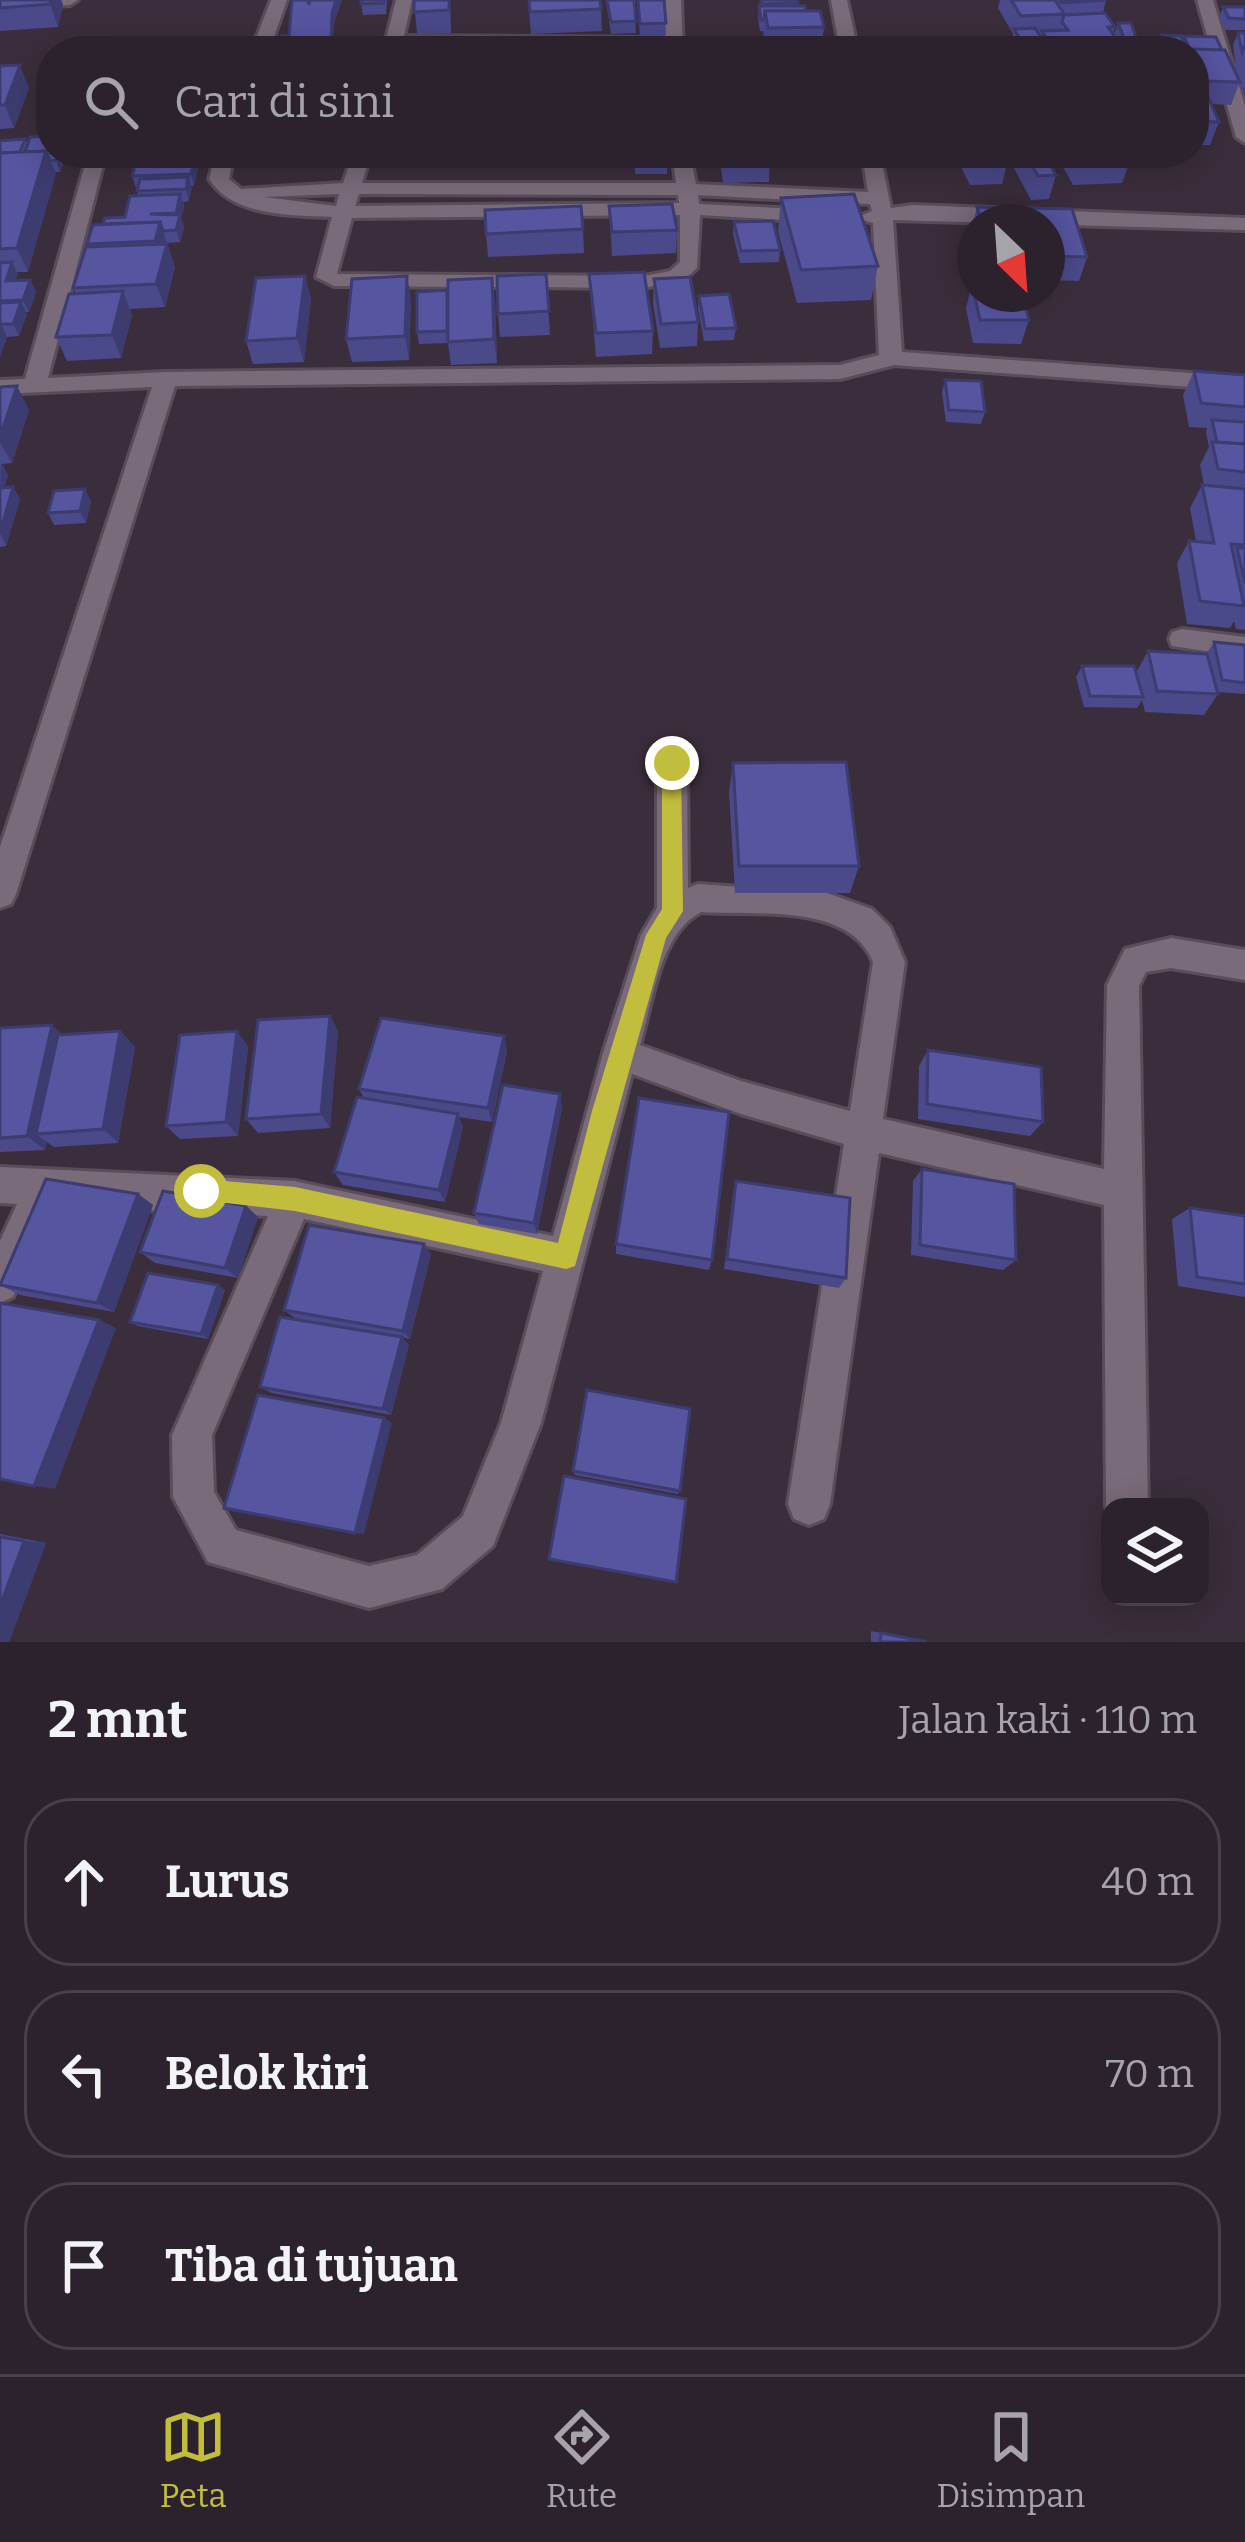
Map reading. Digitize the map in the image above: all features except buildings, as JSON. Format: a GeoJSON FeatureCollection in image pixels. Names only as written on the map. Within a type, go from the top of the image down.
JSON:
{"type":"FeatureCollection","features":[{"type":"Feature","properties":{"kind":"street"},"geometry":{"type":"LineString","coordinates":[[0,4],[70,0]]}},
{"type":"Feature","properties":{"kind":"street"},"geometry":{"type":"LineString","coordinates":[[266,36],[279,0]]}},
{"type":"Feature","properties":{"kind":"street"},"geometry":{"type":"LineString","coordinates":[[395,36],[404,0]]}},
{"type":"Feature","properties":{"kind":"street"},"geometry":{"type":"LineString","coordinates":[[673,0],[674,36]]}},
{"type":"Feature","properties":{"kind":"street"},"geometry":{"type":"LineString","coordinates":[[839,0],[846,36]]}},
{"type":"Feature","properties":{"kind":"street"},"geometry":{"type":"LineString","coordinates":[[1205,0],[1245,136]]}},
{"type":"Feature","properties":{"kind":"street"},"geometry":{"type":"LineString","coordinates":[[34,386],[92,168]]}},
{"type":"Feature","properties":{"kind":"street"},"geometry":{"type":"LineString","coordinates":[[222,168],[219,179],[226,190],[274,208],[684,185],[882,209],[1245,224]]}},
{"type":"Feature","properties":{"kind":"street"},"geometry":{"type":"LineString","coordinates":[[357,168],[327,266],[326,277],[334,280],[644,281],[676,276],[690,264],[690,209],[682,168]]}},
{"type":"Feature","properties":{"kind":"street"},"geometry":{"type":"LineString","coordinates":[[874,168],[882,209],[890,358]]}},
{"type":"Feature","properties":{"kind":"street"},"geometry":{"type":"LineString","coordinates":[[345,201],[882,209]]}},
{"type":"Feature","properties":{"kind":"street"},"geometry":{"type":"LineString","coordinates":[[0,387],[166,379],[840,372],[876,366],[890,358],[1245,384]]}},
{"type":"Feature","properties":{"kind":"street"},"geometry":{"type":"LineString","coordinates":[[0,894],[6,846],[166,379]]}},
{"type":"Feature","properties":{"kind":"street"},"geometry":{"type":"LineString","coordinates":[[1182,639],[1245,647]]}},
{"type":"Feature","properties":{"kind":"street"},"geometry":{"type":"LineString","coordinates":[[672,763],[673,911]]}},
{"type":"Feature","properties":{"kind":"street"},"geometry":{"type":"LineString","coordinates":[[295,1199],[192,1435],[194,1497],[224,1547],[369,1587],[428,1574],[478,1531],[521,1423],[620,1053],[657,935],[673,911],[698,898],[827,907],[860,919],[879,937],[889,962],[809,1504]]}},
{"type":"Feature","properties":{"kind":"street"},"geometry":{"type":"LineString","coordinates":[[1127,1498],[1123,986],[1136,959],[1171,953],[1245,965]]}},
{"type":"Feature","properties":{"kind":"street"},"geometry":{"type":"LineString","coordinates":[[620,1053],[677,1078],[1122,1191]]}},
{"type":"Feature","properties":{"kind":"street"},"geometry":{"type":"LineString","coordinates":[[0,1184],[295,1199],[566,1257]]}},
{"type":"Feature","properties":{"kind":"street"},"geometry":{"type":"LineString","coordinates":[[0,1283],[44,1187]]}},
{"type":"Feature","properties":{"kind":"route"},"geometry":{"type":"LineString","coordinates":[[201,1191],[295,1199],[566,1257],[603,1111],[657,935],[673,911],[672,763]]}}]}
